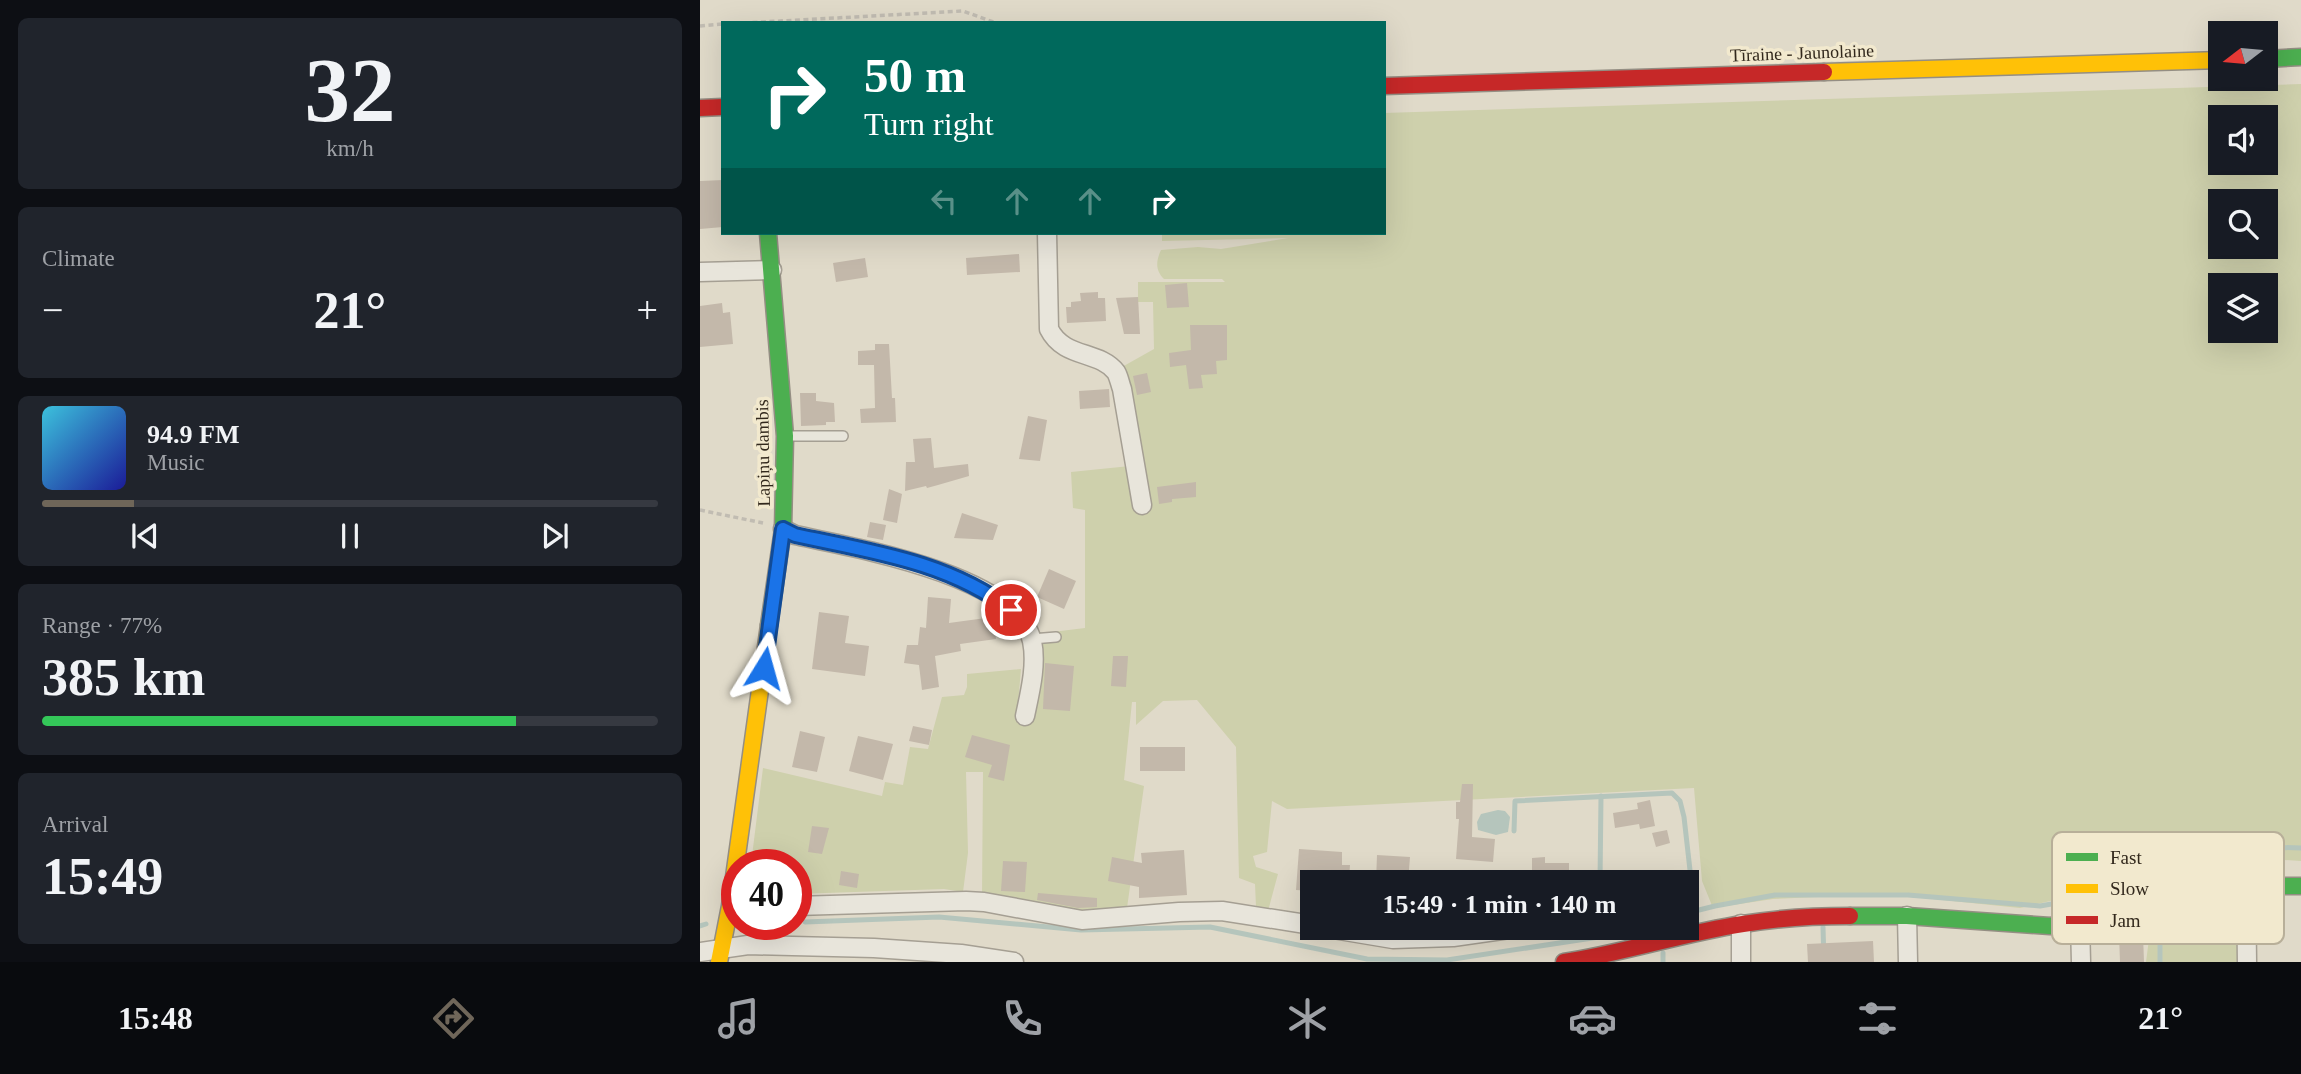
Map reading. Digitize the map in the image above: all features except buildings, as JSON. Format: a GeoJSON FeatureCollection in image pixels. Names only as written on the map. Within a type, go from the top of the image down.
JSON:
{"type":"FeatureCollection","features":[{"type":"Feature","properties":{"kind":"street"},"geometry":{"type":"LineString","coordinates":[[2278,58],[2301,57]]}},
{"type":"Feature","properties":{"kind":"street","name":"Tīraine - Jaunolaine"},"geometry":{"type":"LineString","coordinates":[[1386,86],[2208,60]]}},
{"type":"Feature","properties":{"kind":"street"},"geometry":{"type":"LineString","coordinates":[[700,108],[721,107]]}},
{"type":"Feature","properties":{"kind":"street","name":"Lapiņu dambis"},"geometry":{"type":"LineString","coordinates":[[742,849],[783,529],[785,436],[768,235]]}},
{"type":"Feature","properties":{"kind":"street"},"geometry":{"type":"LineString","coordinates":[[1048,235],[1049,328],[1054,339],[1063,346],[1107,365],[1116,373],[1122,388],[1142,505]]}},
{"type":"Feature","properties":{"kind":"street"},"geometry":{"type":"LineString","coordinates":[[700,272],[772,270]]}},
{"type":"Feature","properties":{"kind":"street"},"geometry":{"type":"LineString","coordinates":[[783,529],[795,535],[930,567],[990,595],[1011,610],[1032,639],[1032,677],[1025,716]]}},
{"type":"Feature","properties":{"kind":"street"},"geometry":{"type":"LineString","coordinates":[[812,906],[972,901],[1082,920],[1222,911],[1300,923]]}},
{"type":"Feature","properties":{"kind":"street"},"geometry":{"type":"LineString","coordinates":[[1569,962],[1741,924],[1812,916],[1907,916],[2052,926]]}},
{"type":"Feature","properties":{"kind":"street"},"geometry":{"type":"LineString","coordinates":[[1907,916],[1908,962]]}},
{"type":"Feature","properties":{"kind":"street"},"geometry":{"type":"LineString","coordinates":[[1741,924],[1741,962]]}},
{"type":"Feature","properties":{"kind":"street"},"geometry":{"type":"LineString","coordinates":[[2081,944],[2081,962]]}},
{"type":"Feature","properties":{"kind":"street"},"geometry":{"type":"LineString","coordinates":[[2247,944],[2247,962]]}},
{"type":"Feature","properties":{"kind":"street"},"geometry":{"type":"LineString","coordinates":[[700,953],[721,956],[748,946],[920,956],[961,954],[1014,962]]}},
{"type":"Feature","properties":{"kind":"lane"},"geometry":{"type":"LineString","coordinates":[[785,436],[843,436]]}},
{"type":"Feature","properties":{"kind":"lane"},"geometry":{"type":"LineString","coordinates":[[1032,639],[1056,637]]}},
{"type":"Feature","properties":{"kind":"path"},"geometry":{"type":"LineString","coordinates":[[780,21],[963,11],[990,21]]}},
{"type":"Feature","properties":{"kind":"path"},"geometry":{"type":"LineString","coordinates":[[700,26],[721,24]]}},
{"type":"Feature","properties":{"kind":"path"},"geometry":{"type":"LineString","coordinates":[[701,511],[743,517],[783,529]]}},
{"type":"Feature","properties":{"kind":"green space"},"geometry":{"type":"Polygon","coordinates":[[[2301,84],[2301,861],[2284,860],[2284,832],[2052,832],[2052,901],[2020,908],[1884,894],[1773,899],[1713,908],[1702,881],[1694,788],[1287,809],[1272,801],[1267,852],[1253,856],[1256,867],[1278,874],[1268,911],[1256,907],[1255,884],[1239,878],[1236,747],[1197,700],[1163,701],[1136,725],[1136,702],[1132,702],[1124,780],[1144,786],[1127,908],[1062,910],[982,896],[983,772],[966,772],[968,853],[963,892],[944,889],[812,893],[812,849],[753,849],[763,768],[882,796],[885,782],[903,785],[910,747],[928,749],[942,697],[964,695],[967,674],[1021,669],[1017,716],[1032,632],[1085,628],[1085,510],[1073,508],[1071,472],[1140,465],[1122,367],[1154,349],[1153,302],[1138,302],[1138,282],[1225,282],[1222,279],[1164,279],[1157,265],[1161,250],[1198,247],[1221,249],[1288,238],[1162,241],[1162,235],[1386,235],[1386,113],[2208,87],[2208,91],[2278,91],[2278,85],[2301,84]]]}},
{"type":"Feature","properties":{"kind":"green space"},"geometry":{"type":"Polygon","coordinates":[[[2148,944],[2242,944],[2241,962],[2146,962],[2148,944]]]}},
{"type":"Feature","properties":{"kind":"shaded area"},"geometry":{"type":"Polygon","coordinates":[[[1505,811],[1510,817],[1508,832],[1496,835],[1478,830],[1477,822],[1481,814],[1505,811]]]}},
{"type":"Feature","properties":{"kind":"waterway"},"geometry":{"type":"LineString","coordinates":[[1514,831],[1515,801],[1672,793],[1680,801],[1684,817],[1690,870]]}},
{"type":"Feature","properties":{"kind":"waterway"},"geometry":{"type":"LineString","coordinates":[[1600,870],[1601,796]]}},
{"type":"Feature","properties":{"kind":"waterway"},"geometry":{"type":"LineString","coordinates":[[2284,848],[2301,848]]}},
{"type":"Feature","properties":{"kind":"waterway"},"geometry":{"type":"LineString","coordinates":[[1699,910],[1775,895],[1908,895],[2040,906],[2052,904]]}},
{"type":"Feature","properties":{"kind":"waterway"},"geometry":{"type":"LineString","coordinates":[[812,922],[939,917],[1081,930],[1210,927],[1367,959],[1447,960],[1579,940]]}},
{"type":"Feature","properties":{"kind":"waterway"},"geometry":{"type":"LineString","coordinates":[[700,926],[706,924]]}},
{"type":"Feature","properties":{"kind":"waterway"},"geometry":{"type":"LineString","coordinates":[[1823,927],[1824,962]]}},
{"type":"Feature","properties":{"kind":"waterway"},"geometry":{"type":"LineString","coordinates":[[2160,944],[2160,962]]}},
{"type":"Feature","properties":{"kind":"waterway"},"geometry":{"type":"LineString","coordinates":[[1663,953],[1663,962]]}},
{"type":"Feature","properties":{"kind":"traffic: fast"},"geometry":{"type":"LineString","coordinates":[[2278,58],[2301,57]]}},
{"type":"Feature","properties":{"kind":"traffic: fast"},"geometry":{"type":"LineString","coordinates":[[768,235],[785,436],[783,529],[769,625]]}},
{"type":"Feature","properties":{"kind":"traffic: fast"},"geometry":{"type":"LineString","coordinates":[[2284,886],[2301,886]]}},
{"type":"Feature","properties":{"kind":"traffic: fast"},"geometry":{"type":"LineString","coordinates":[[1850,916],[1907,916],[2052,926]]}},
{"type":"Feature","properties":{"kind":"traffic: slow"},"geometry":{"type":"LineString","coordinates":[[1824,72],[2208,60]]}},
{"type":"Feature","properties":{"kind":"traffic: slow"},"geometry":{"type":"LineString","coordinates":[[719,962],[730,906],[769,625]]}},
{"type":"Feature","properties":{"kind":"traffic: jam"},"geometry":{"type":"LineString","coordinates":[[1386,86],[1824,72]]}},
{"type":"Feature","properties":{"kind":"traffic: jam"},"geometry":{"type":"LineString","coordinates":[[700,108],[721,107]]}},
{"type":"Feature","properties":{"kind":"traffic: jam"},"geometry":{"type":"LineString","coordinates":[[1564,962],[1743,924],[1850,916]]}},
{"type":"Feature","properties":{"kind":"route"},"geometry":{"type":"LineString","coordinates":[[764,668],[783,529],[795,535],[930,567],[970,584],[1011,610]]}}]}
